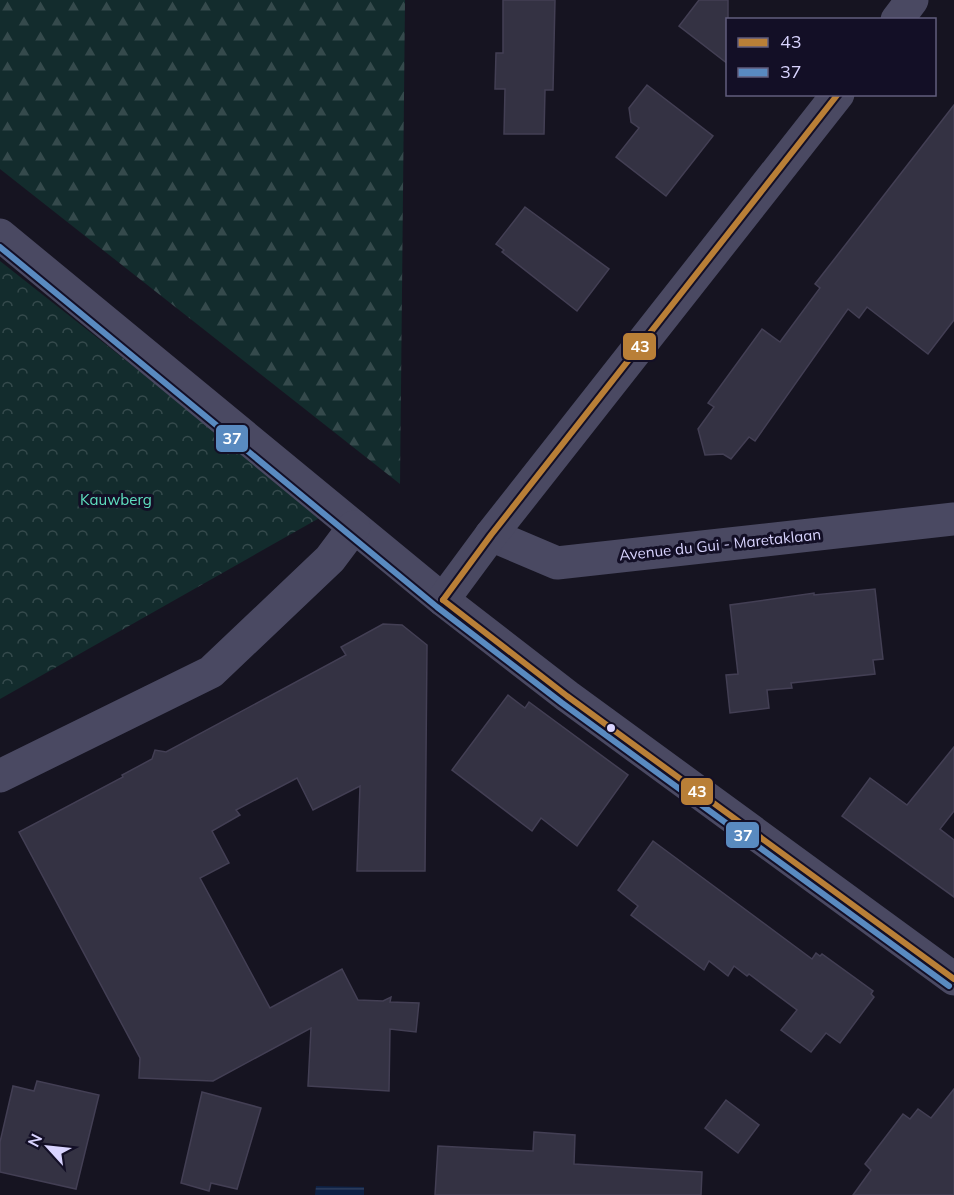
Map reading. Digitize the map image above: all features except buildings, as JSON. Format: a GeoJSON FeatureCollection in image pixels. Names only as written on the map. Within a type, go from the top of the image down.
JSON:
{"type":"FeatureCollection","features":[{"type":"Feature","properties":{"kind":"street"},"geometry":{"type":"LineString","coordinates":[[898,18],[912,0]]}},
{"type":"Feature","properties":{"kind":"street"},"geometry":{"type":"LineString","coordinates":[[443,600],[491,535],[836,96]]}},
{"type":"Feature","properties":{"kind":"street"},"geometry":{"type":"LineString","coordinates":[[0,235],[443,600],[567,696],[954,980]]}},
{"type":"Feature","properties":{"kind":"street","name":"Avenue du Gui - Maretaklaan"},"geometry":{"type":"LineString","coordinates":[[491,535],[557,563],[954,519]]}},
{"type":"Feature","properties":{"kind":"street"},"geometry":{"type":"LineString","coordinates":[[0,776],[211,672],[330,559],[354,527]]}},
{"type":"Feature","properties":{"kind":"green space"},"geometry":{"type":"Polygon","coordinates":[[[0,0],[405,0],[400,484],[0,169],[0,0]]]}},
{"type":"Feature","properties":{"kind":"green space","name":"Kauwberg"},"geometry":{"type":"Polygon","coordinates":[[[0,261],[323,516],[0,699],[0,261]]]}},
{"type":"Feature","properties":{"kind":"water"},"geometry":{"type":"Polygon","coordinates":[[[316,1186],[364,1187],[364,1195],[315,1195],[316,1186]]]}},
{"type":"Feature","properties":{"kind":"transit line","name":"43"},"geometry":{"type":"LineString","coordinates":[[443,600],[491,535],[836,96]]}},
{"type":"Feature","properties":{"kind":"transit line","name":"37"},"geometry":{"type":"LineString","coordinates":[[0,247],[437,607],[562,703],[949,986]]}},
{"type":"Feature","properties":{"kind":"transit line","name":"43"},"geometry":{"type":"LineString","coordinates":[[443,600],[567,696],[954,979]]}}]}
